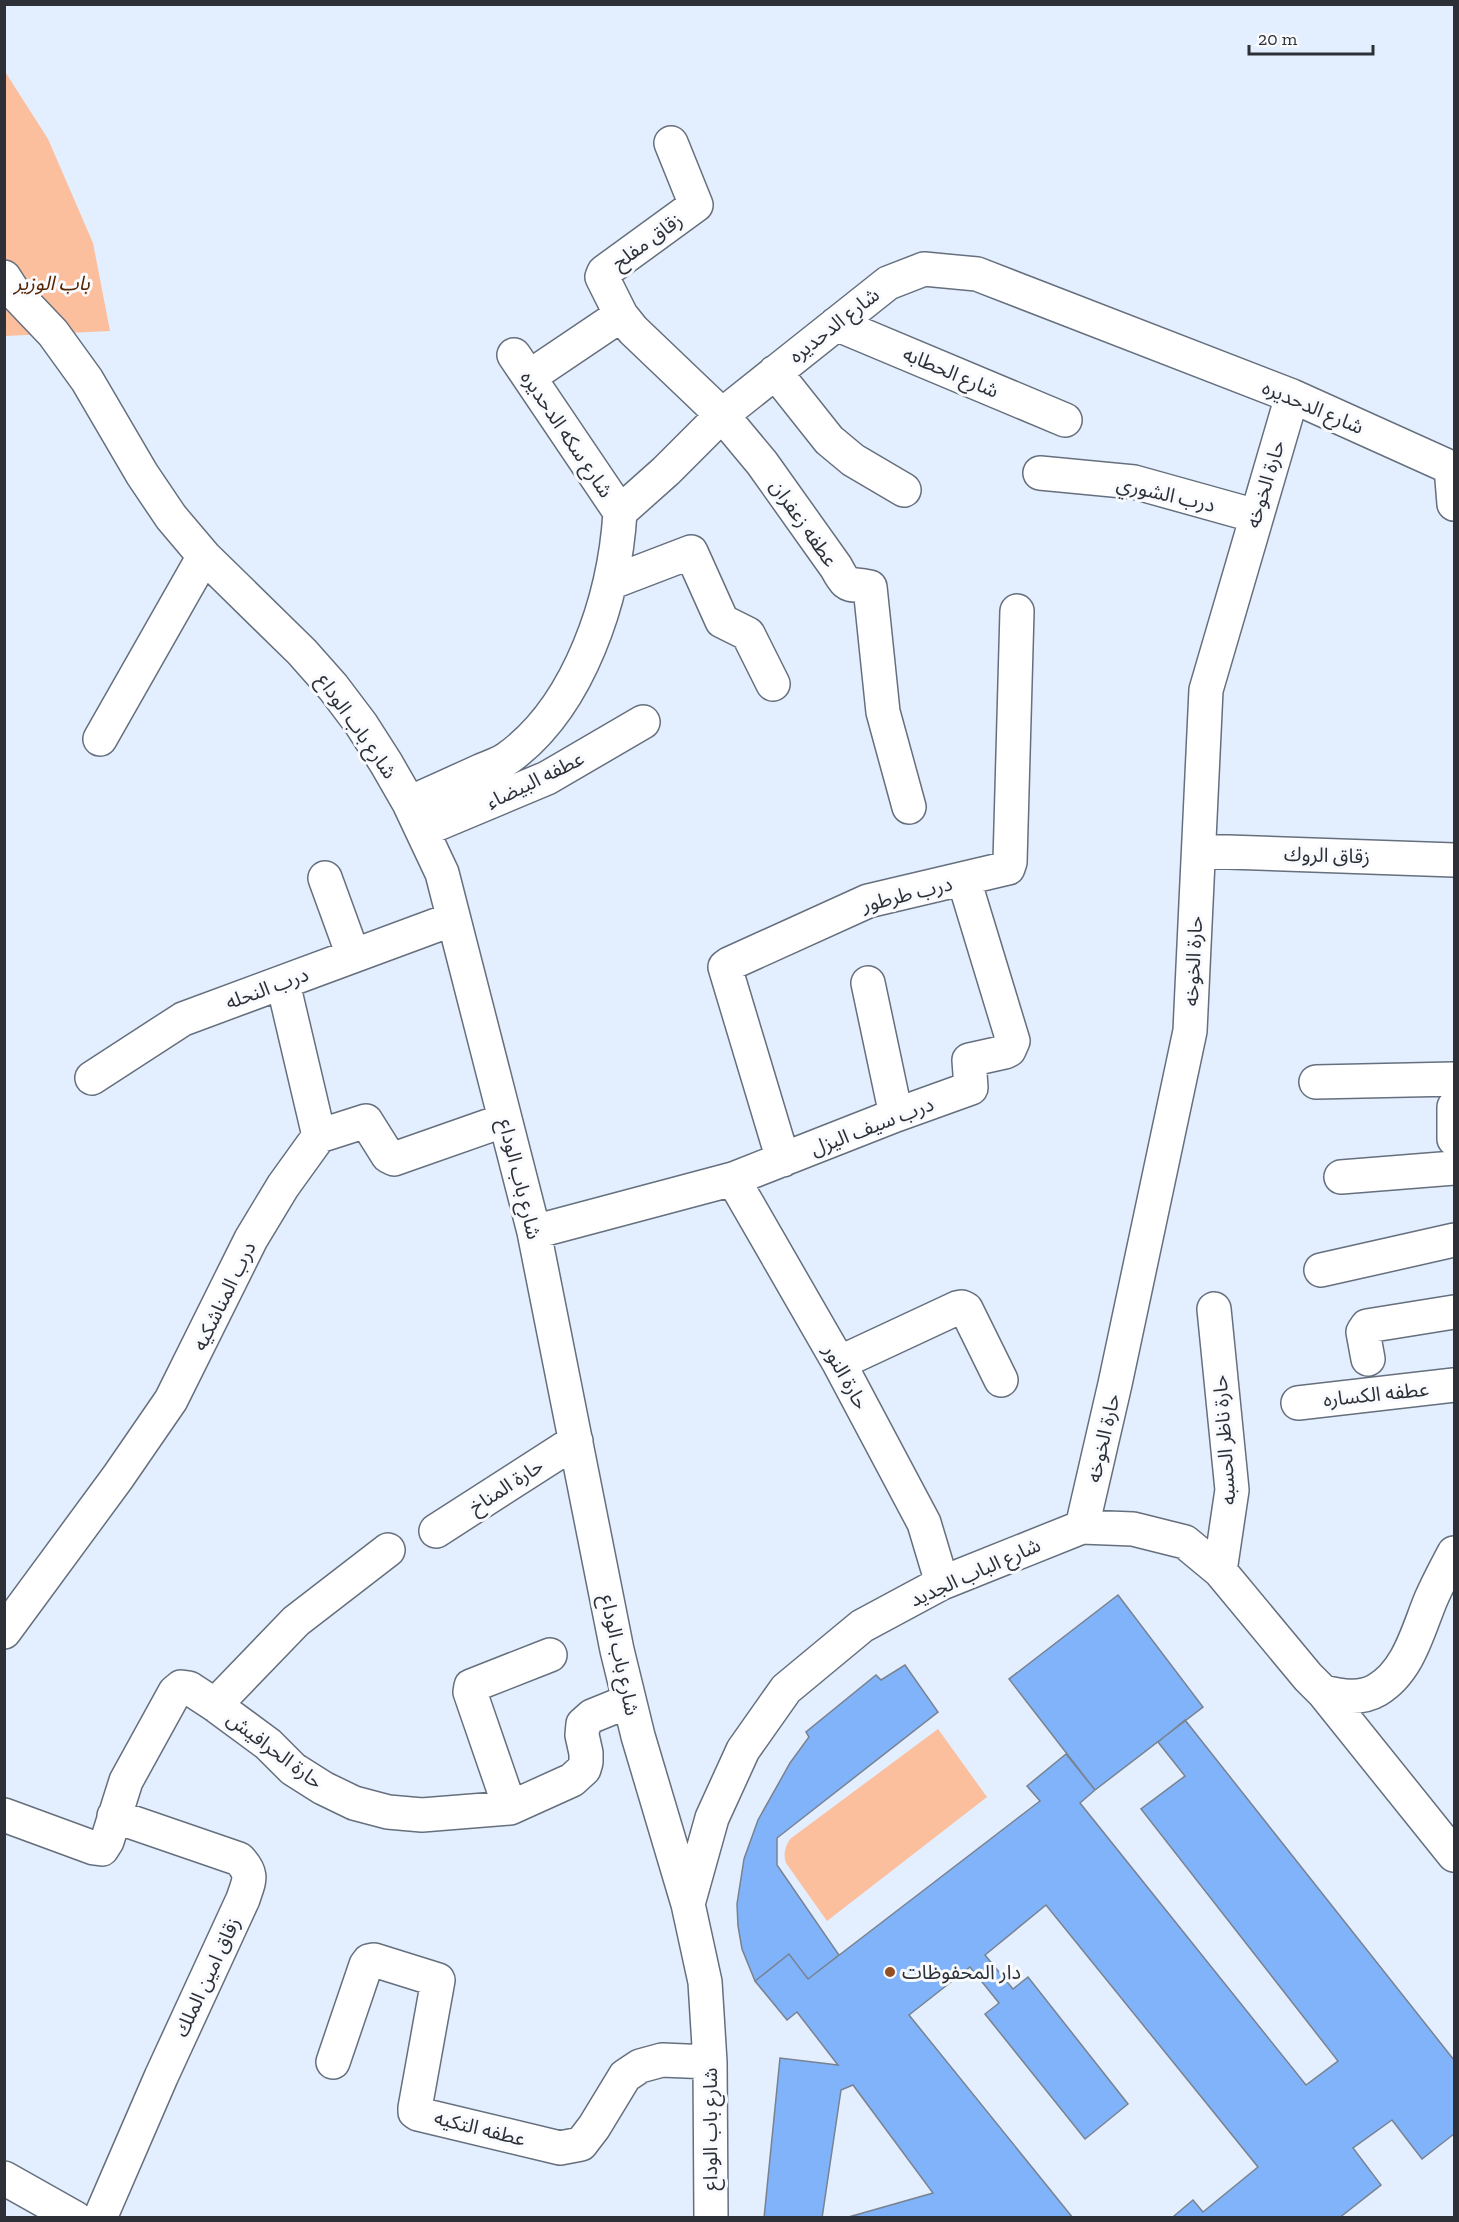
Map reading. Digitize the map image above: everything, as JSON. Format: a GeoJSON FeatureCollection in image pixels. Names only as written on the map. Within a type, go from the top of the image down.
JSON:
{"type":"FeatureCollection","features":[{"type":"Feature","properties":{"kind":"street","name":"زقاق مفلح"},"geometry":{"type":"LineString","coordinates":[[603,274],[696,205],[671,143]]}},
{"type":"Feature","properties":{"kind":"street","name":"شارع الدحديره"},"geometry":{"type":"LineString","coordinates":[[621,512],[722,415],[775,372],[888,283],[924,269],[977,274],[1292,396],[1453,468]]}},
{"type":"Feature","properties":{"kind":"street","name":"عطفه زعفران"},"geometry":{"type":"LineString","coordinates":[[603,274],[621,315],[655,353],[722,415],[762,463],[836,567],[844,582],[848,585],[870,587],[883,712],[909,807]]}},
{"type":"Feature","properties":{"kind":"street","name":"شارع باب الوداع"},"geometry":{"type":"LineString","coordinates":[[7,294],[53,333],[87,380],[142,474],[171,517],[204,556],[302,652],[333,687],[380,753],[416,817],[442,873],[534,1232],[629,1701],[688,1904],[705,1982],[710,2062],[711,2217]]}},
{"type":"Feature","properties":{"kind":"street","name":"شارع سكه الدحديره"},"geometry":{"type":"LineString","coordinates":[[621,315],[522,366],[621,512]]}},
{"type":"Feature","properties":{"kind":"street","name":"شارع الحطابه"},"geometry":{"type":"LineString","coordinates":[[836,324],[1065,420]]}},
{"type":"Feature","properties":{"kind":"street"},"geometry":{"type":"LineString","coordinates":[[775,372],[829,440],[853,460],[904,490]]}},
{"type":"Feature","properties":{"kind":"street","name":"حارة الخوخه"},"geometry":{"type":"LineString","coordinates":[[1082,1527],[1115,1384],[1190,1030],[1206,690],[1292,396]]}},
{"type":"Feature","properties":{"kind":"street"},"geometry":{"type":"LineString","coordinates":[[1453,468],[1455,504]]}},
{"type":"Feature","properties":{"kind":"street","name":"درب الشوري"},"geometry":{"type":"LineString","coordinates":[[1040,473],[1134,482],[1256,516]]}},
{"type":"Feature","properties":{"kind":"street"},"geometry":{"type":"LineString","coordinates":[[416,817],[508,759],[538,730],[564,698],[584,661],[598,624],[619,543],[621,512]]}},
{"type":"Feature","properties":{"kind":"street"},"geometry":{"type":"LineString","coordinates":[[610,583],[691,552],[722,621],[748,634],[773,684]]}},
{"type":"Feature","properties":{"kind":"street"},"geometry":{"type":"LineString","coordinates":[[100,739],[204,556]]}},
{"type":"Feature","properties":{"kind":"street","name":"درب طرطور"},"geometry":{"type":"LineString","coordinates":[[783,1160],[725,967],[868,901],[1008,868],[1017,610]]}},
{"type":"Feature","properties":{"kind":"street","name":"عطفه البيضاء"},"geometry":{"type":"LineString","coordinates":[[416,817],[547,778],[644,722]]}},
{"type":"Feature","properties":{"kind":"street","name":"زقاق الروك"},"geometry":{"type":"LineString","coordinates":[[1199,851],[1455,860]]}},
{"type":"Feature","properties":{"kind":"street"},"geometry":{"type":"LineString","coordinates":[[325,878],[353,955]]}},
{"type":"Feature","properties":{"kind":"street","name":"درب سيف اليزل"},"geometry":{"type":"LineString","coordinates":[[534,1232],[733,1179],[971,1088],[969,1060],[1005,1052],[1012,1046],[1013,1041],[964,880]]}},
{"type":"Feature","properties":{"kind":"street","name":"درب النحله"},"geometry":{"type":"LineString","coordinates":[[92,1078],[183,1019],[453,919]]}},
{"type":"Feature","properties":{"kind":"street"},"geometry":{"type":"LineString","coordinates":[[283,982],[319,1136],[366,1121],[388,1156],[394,1159],[505,1120]]}},
{"type":"Feature","properties":{"kind":"street"},"geometry":{"type":"LineString","coordinates":[[868,983],[896,1115]]}},
{"type":"Feature","properties":{"kind":"street"},"geometry":{"type":"LineString","coordinates":[[1316,1082],[1455,1078]]}},
{"type":"Feature","properties":{"kind":"street"},"geometry":{"type":"LineString","coordinates":[[1455,1107],[1455,1139]]}},
{"type":"Feature","properties":{"kind":"street","name":"درب المناشكيه"},"geometry":{"type":"LineString","coordinates":[[4,1632],[118,1478],[171,1400],[251,1239],[283,1186],[319,1136]]}},
{"type":"Feature","properties":{"kind":"street"},"geometry":{"type":"LineString","coordinates":[[1341,1177],[1455,1168]]}},
{"type":"Feature","properties":{"kind":"street","name":"حارة النور"},"geometry":{"type":"LineString","coordinates":[[733,1179],[839,1363],[924,1523],[942,1582]]}},
{"type":"Feature","properties":{"kind":"street"},"geometry":{"type":"LineString","coordinates":[[1321,1270],[1455,1240]]}},
{"type":"Feature","properties":{"kind":"street"},"geometry":{"type":"LineString","coordinates":[[839,1363],[962,1307],[966,1309],[1001,1380]]}},
{"type":"Feature","properties":{"kind":"street","name":"حارة ناظر الحسبه"},"geometry":{"type":"LineString","coordinates":[[1214,1309],[1232,1490],[1220,1570]]}},
{"type":"Feature","properties":{"kind":"street"},"geometry":{"type":"LineString","coordinates":[[1368,1359],[1363,1332],[1367,1326],[1455,1312]]}},
{"type":"Feature","properties":{"kind":"street","name":"عطفه الكساره"},"geometry":{"type":"LineString","coordinates":[[1298,1403],[1455,1385]]}},
{"type":"Feature","properties":{"kind":"street","name":"حارة المناخ"},"geometry":{"type":"LineString","coordinates":[[436,1532],[576,1441]]}},
{"type":"Feature","properties":{"kind":"street","name":"شارع الباب الجديد"},"geometry":{"type":"LineString","coordinates":[[688,1904],[712,1818],[743,1750],[786,1689],[862,1626],[942,1582],[1082,1527],[1133,1529],[1185,1542],[1220,1570],[1323,1692],[1455,1855]]}},
{"type":"Feature","properties":{"kind":"street"},"geometry":{"type":"LineString","coordinates":[[215,1705],[296,1621],[388,1550]]}},
{"type":"Feature","properties":{"kind":"street"},"geometry":{"type":"LineString","coordinates":[[1323,1692],[1349,1697],[1376,1691],[1397,1674],[1455,1553]]}},
{"type":"Feature","properties":{"kind":"street"},"geometry":{"type":"LineString","coordinates":[[510,1808],[470,1692],[471,1686],[550,1655]]}},
{"type":"Feature","properties":{"kind":"street","name":"حارة الحرافيش"},"geometry":{"type":"LineString","coordinates":[[4,1815],[102,1849],[107,1841],[126,1781],[175,1692],[181,1688],[189,1688],[215,1705],[268,1744],[293,1769],[323,1788],[354,1803],[388,1812],[422,1815],[510,1808],[579,1775],[586,1762],[582,1735],[583,1724],[592,1716],[629,1701]]}},
{"type":"Feature","properties":{"kind":"street","name":"زقاق امين الملك"},"geometry":{"type":"LineString","coordinates":[[100,2217],[243,1899],[250,1877],[247,1868],[239,1859],[114,1816]]}},
{"type":"Feature","properties":{"kind":"street","name":"عطفه التكيه"},"geometry":{"type":"LineString","coordinates":[[333,2062],[366,1965],[369,1961],[374,1960],[438,1980],[415,2108],[418,2114],[560,2148],[581,2144],[625,2076],[640,2066],[662,2060],[710,2062]]}},
{"type":"Feature","properties":{"kind":"street"},"geometry":{"type":"LineString","coordinates":[[4,2178],[75,2217]]}},
{"type":"Feature","properties":{"kind":"green space","name":"باب الوزير"},"geometry":{"type":"Polygon","coordinates":[[[4,70],[48,139],[93,243],[110,331],[5,336],[4,70]]]}},
{"type":"Feature","properties":{"kind":"green space"},"geometry":{"type":"Polygon","coordinates":[[[938,1729],[987,1797],[827,1921],[786,1863],[785,1854],[788,1842],[938,1729]]]}},
{"type":"Feature","properties":{"kind":"building"},"geometry":{"type":"Polygon","coordinates":[[[1118,1595],[1203,1707],[1095,1790],[1009,1679],[1118,1595]]]}},
{"type":"Feature","properties":{"kind":"building"},"geometry":{"type":"Polygon","coordinates":[[[905,1665],[938,1712],[777,1838],[777,1865],[839,1955],[808,1979],[789,1954],[755,1981],[742,1949],[737,1904],[744,1859],[758,1820],[790,1763],[809,1737],[806,1732],[876,1675],[881,1680],[905,1665]]]}},
{"type":"Feature","properties":{"kind":"building","name":"دار المحفوظات"},"geometry":{"type":"Polygon","coordinates":[[[1185,1720],[1454,2060],[1454,2134],[1422,2159],[1392,2120],[1353,2148],[1381,2185],[1339,2218],[1176,2218],[1174,2216],[1193,2200],[1203,2212],[1258,2167],[1046,1905],[985,1955],[1013,1989],[1028,1977],[1128,2104],[1085,2139],[985,2014],[999,2003],[970,1967],[909,2015],[1073,2218],[845,2218],[933,2193],[853,2085],[841,2090],[822,2218],[764,2218],[780,2058],[838,2065],[797,2012],[787,2020],[755,1981],[789,1954],[808,1979],[1040,1801],[1027,1786],[1066,1754],[1095,1790],[1080,1803],[1306,2085],[1338,2061],[1141,1809],[1185,1776],[1158,1742],[1185,1720]]]}},
{"type":"Feature","properties":{"kind":"place","name":"دار المحفوظات"},"geometry":{"type":"Point","coordinates":[890,1972]}}]}
